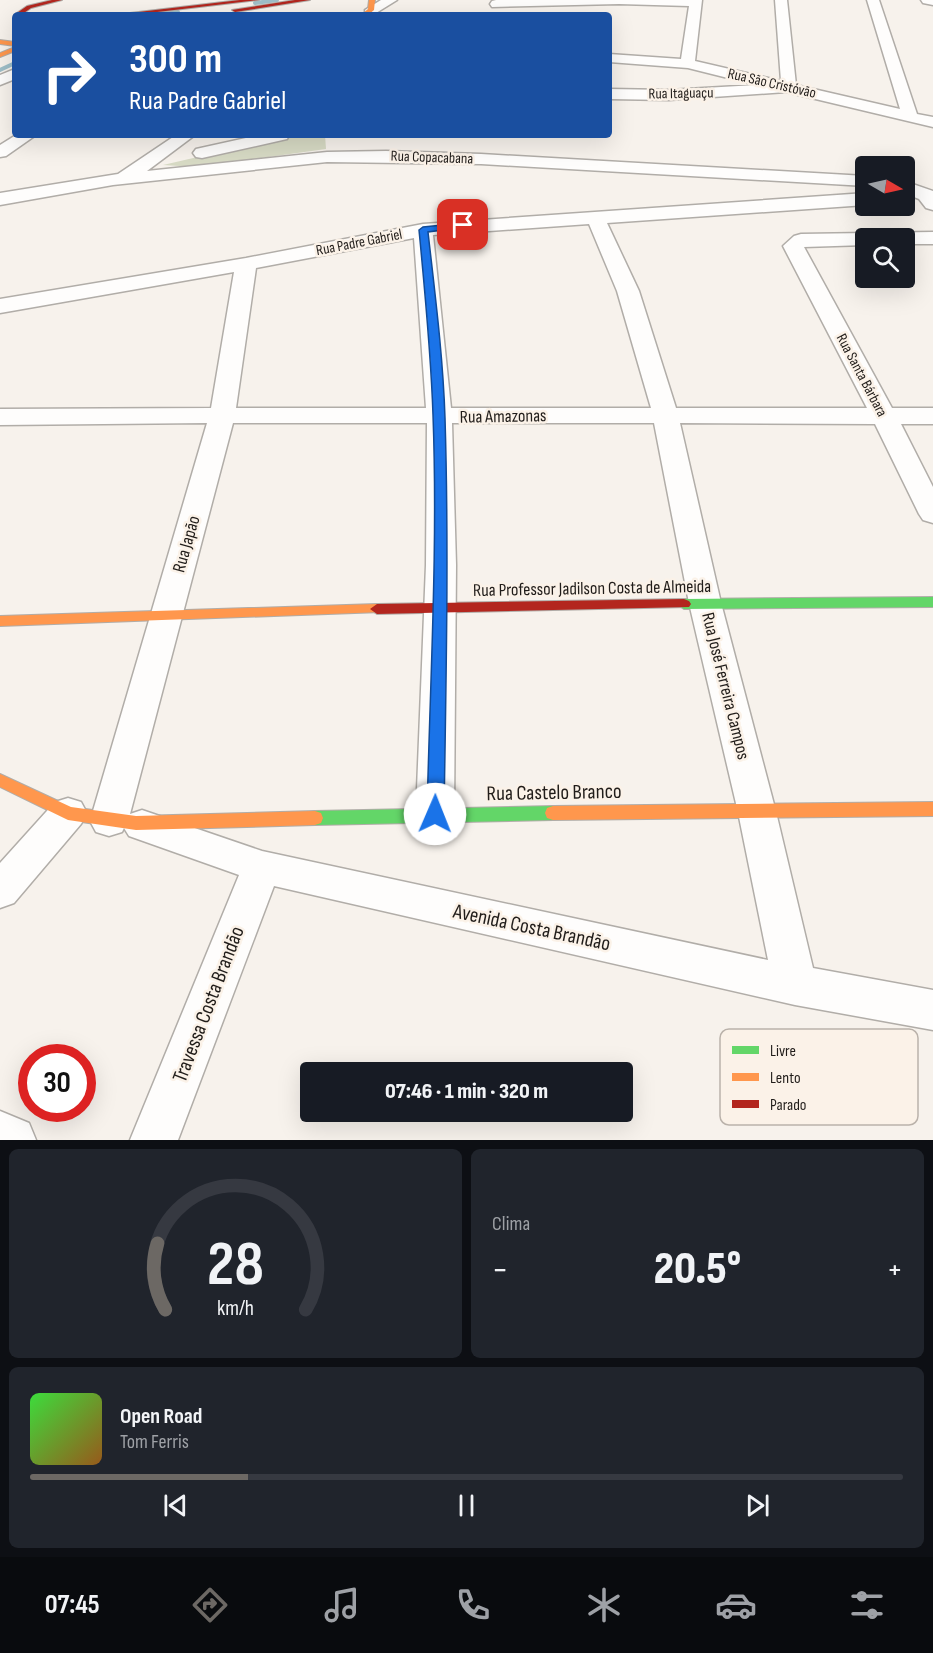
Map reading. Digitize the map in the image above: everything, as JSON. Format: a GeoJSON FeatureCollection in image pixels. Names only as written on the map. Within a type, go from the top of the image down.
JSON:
{"type":"FeatureCollection","features":[{"type":"Feature","properties":{"kind":"street"},"geometry":{"type":"LineString","coordinates":[[28,4],[59,0]]}},
{"type":"Feature","properties":{"kind":"street"},"geometry":{"type":"LineString","coordinates":[[209,12],[307,0]]}},
{"type":"Feature","properties":{"kind":"street"},"geometry":{"type":"LineString","coordinates":[[369,8],[392,0]]}},
{"type":"Feature","properties":{"kind":"street"},"geometry":{"type":"LineString","coordinates":[[495,6],[619,0],[696,2],[688,64]]}},
{"type":"Feature","properties":{"kind":"street"},"geometry":{"type":"LineString","coordinates":[[781,0],[789,87]]}},
{"type":"Feature","properties":{"kind":"street"},"geometry":{"type":"LineString","coordinates":[[873,0],[910,115]]}},
{"type":"Feature","properties":{"kind":"street"},"geometry":{"type":"LineString","coordinates":[[927,0],[933,1]]}},
{"type":"Feature","properties":{"kind":"street"},"geometry":{"type":"LineString","coordinates":[[172,12],[246,8]]}},
{"type":"Feature","properties":{"kind":"street","name":"Rua São Cristóvão"},"geometry":{"type":"LineString","coordinates":[[612,58],[688,64],[933,122]]}},
{"type":"Feature","properties":{"kind":"street","name":"Rua Itaguaçu"},"geometry":{"type":"LineString","coordinates":[[612,94],[669,95],[789,87]]}},
{"type":"Feature","properties":{"kind":"street"},"geometry":{"type":"LineString","coordinates":[[0,152],[23,138]]}},
{"type":"Feature","properties":{"kind":"street"},"geometry":{"type":"LineString","coordinates":[[113,180],[143,166],[183,138]]}},
{"type":"Feature","properties":{"kind":"street"},"geometry":{"type":"LineString","coordinates":[[143,166],[268,138]]}},
{"type":"Feature","properties":{"kind":"street","name":"Rua Copacabana"},"geometry":{"type":"LineString","coordinates":[[0,199],[113,180],[295,159],[386,156],[855,180]]}},
{"type":"Feature","properties":{"kind":"street"},"geometry":{"type":"LineString","coordinates":[[915,191],[931,198]]}},
{"type":"Feature","properties":{"kind":"street"},"geometry":{"type":"LineString","coordinates":[[915,197],[931,198]]}},
{"type":"Feature","properties":{"kind":"street","name":"Rua Padre Gabriel"},"geometry":{"type":"LineString","coordinates":[[0,306],[246,264],[423,230],[463,225],[596,219],[855,201]]}},
{"type":"Feature","properties":{"kind":"street","name":"Rua José Ferreira Campos"},"geometry":{"type":"LineString","coordinates":[[596,219],[628,291],[665,414],[705,603],[757,812],[795,985]]}},
{"type":"Feature","properties":{"kind":"street"},"geometry":{"type":"LineString","coordinates":[[423,230],[434,323],[439,417],[440,609],[435,814]]}},
{"type":"Feature","properties":{"kind":"street","name":"Rua Santa Bárbara"},"geometry":{"type":"LineString","coordinates":[[933,238],[801,240],[793,246],[885,416],[933,514]]}},
{"type":"Feature","properties":{"kind":"street","name":"Rua Japão"},"geometry":{"type":"LineString","coordinates":[[122,822],[167,614],[222,415],[246,264]]}},
{"type":"Feature","properties":{"kind":"street","name":"Rua Amazonas"},"geometry":{"type":"LineString","coordinates":[[0,417],[222,415],[439,417],[665,414],[933,416]]}},
{"type":"Feature","properties":{"kind":"street","name":"Rua Professor Jadilson Costa de Almeida"},"geometry":{"type":"LineString","coordinates":[[0,621],[167,614],[705,603],[933,602]]}},
{"type":"Feature","properties":{"kind":"street"},"geometry":{"type":"LineString","coordinates":[[0,780],[17,799],[68,813],[0,891]]}},
{"type":"Feature","properties":{"kind":"street","name":"Rua Castelo Branco"},"geometry":{"type":"LineString","coordinates":[[68,813],[122,822],[435,814],[933,809]]}},
{"type":"Feature","properties":{"kind":"street","name":"Avenida Costa Brandão"},"geometry":{"type":"LineString","coordinates":[[122,822],[262,867],[795,985],[933,1010]]}},
{"type":"Feature","properties":{"kind":"street","name":"Travessa Costa Brandão"},"geometry":{"type":"LineString","coordinates":[[154,1140],[262,867]]}},
{"type":"Feature","properties":{"kind":"street"},"geometry":{"type":"LineString","coordinates":[[0,1135],[12,1140]]}},
{"type":"Feature","properties":{"kind":"green space"},"geometry":{"type":"Polygon","coordinates":[[[280,138],[325,138],[326,149],[195,167],[163,165],[280,138]]]}},
{"type":"Feature","properties":{"kind":"waterway"},"geometry":{"type":"LineString","coordinates":[[255,3],[277,0]]}},
{"type":"Feature","properties":{"kind":"waterway"},"geometry":{"type":"LineString","coordinates":[[0,70],[12,64]]}},
{"type":"Feature","properties":{"kind":"traffic: fast"},"geometry":{"type":"LineString","coordinates":[[684,604],[933,602]]}},
{"type":"Feature","properties":{"kind":"traffic: fast"},"geometry":{"type":"LineString","coordinates":[[315,818],[553,813]]}},
{"type":"Feature","properties":{"kind":"traffic: slow"},"geometry":{"type":"LineString","coordinates":[[368,12],[371,10],[372,0]]}},
{"type":"Feature","properties":{"kind":"traffic: slow"},"geometry":{"type":"LineString","coordinates":[[0,42],[12,44]]}},
{"type":"Feature","properties":{"kind":"traffic: slow"},"geometry":{"type":"LineString","coordinates":[[0,55],[12,50]]}},
{"type":"Feature","properties":{"kind":"traffic: slow"},"geometry":{"type":"LineString","coordinates":[[0,621],[377,609]]}},
{"type":"Feature","properties":{"kind":"traffic: slow"},"geometry":{"type":"LineString","coordinates":[[0,780],[68,813],[136,823],[315,818]]}},
{"type":"Feature","properties":{"kind":"traffic: slow"},"geometry":{"type":"LineString","coordinates":[[553,813],[933,809]]}},
{"type":"Feature","properties":{"kind":"traffic: jam"},"geometry":{"type":"LineString","coordinates":[[22,12],[29,7],[59,0]]}},
{"type":"Feature","properties":{"kind":"traffic: jam"},"geometry":{"type":"LineString","coordinates":[[144,12],[256,0]]}},
{"type":"Feature","properties":{"kind":"traffic: jam"},"geometry":{"type":"LineString","coordinates":[[235,10],[307,0]]}},
{"type":"Feature","properties":{"kind":"traffic: jam"},"geometry":{"type":"LineString","coordinates":[[377,609],[684,604]]}},
{"type":"Feature","properties":{"kind":"route"},"geometry":{"type":"LineString","coordinates":[[435,814],[440,609],[439,417],[434,323],[423,230],[463,225]]}}]}
